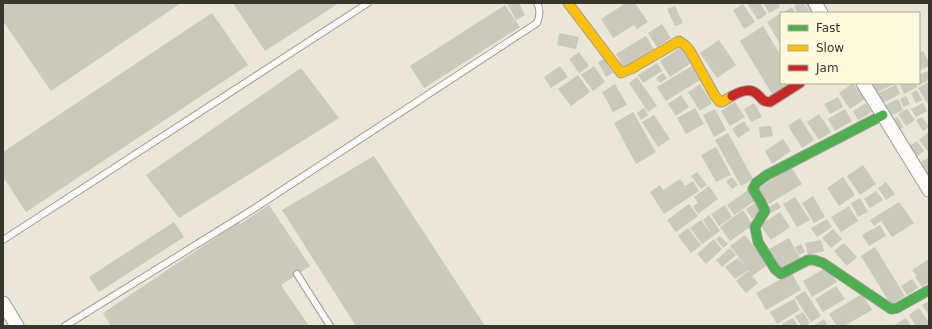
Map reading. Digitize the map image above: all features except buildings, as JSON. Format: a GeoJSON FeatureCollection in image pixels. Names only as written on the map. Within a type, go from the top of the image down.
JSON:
{"type":"FeatureCollection","features":[{"type":"Feature","properties":{"kind":"street"},"geometry":{"type":"LineString","coordinates":[[568,3],[621,73],[632,69],[679,41],[684,43],[693,55],[720,102],[748,90],[754,92],[762,100],[770,102],[798,84]]}},
{"type":"Feature","properties":{"kind":"street"},"geometry":{"type":"LineString","coordinates":[[815,3],[820,12]]}},
{"type":"Feature","properties":{"kind":"street"},"geometry":{"type":"LineString","coordinates":[[864,84],[929,190]]}},
{"type":"Feature","properties":{"kind":"street"},"geometry":{"type":"LineString","coordinates":[[883,115],[768,175],[756,183],[752,189],[765,211],[755,227],[758,242],[775,269],[781,274],[808,260],[814,260],[823,263],[891,308],[897,308],[929,290]]}},
{"type":"Feature","properties":{"kind":"street"},"geometry":{"type":"LineString","coordinates":[[3,303],[17,326]]}},
{"type":"Feature","properties":{"kind":"lane"},"geometry":{"type":"LineString","coordinates":[[3,240],[368,3]]}},
{"type":"Feature","properties":{"kind":"lane"},"geometry":{"type":"LineString","coordinates":[[66,326],[256,210],[537,23],[540,17],[539,6],[536,3]]}},
{"type":"Feature","properties":{"kind":"lane"},"geometry":{"type":"LineString","coordinates":[[297,274],[330,326]]}},
{"type":"Feature","properties":{"kind":"traffic: fast"},"geometry":{"type":"LineString","coordinates":[[883,115],[767,175],[756,183],[753,189],[765,211],[755,227],[758,242],[775,269],[781,274],[808,260],[814,260],[823,263],[891,309],[897,308],[929,290]]}},
{"type":"Feature","properties":{"kind":"traffic: slow"},"geometry":{"type":"LineString","coordinates":[[568,3],[621,73],[631,69],[679,41],[690,51],[715,96],[720,102],[732,96]]}},
{"type":"Feature","properties":{"kind":"traffic: jam"},"geometry":{"type":"LineString","coordinates":[[732,96],[741,92],[751,91],[757,94],[764,101],[770,102],[798,84]]}}]}
